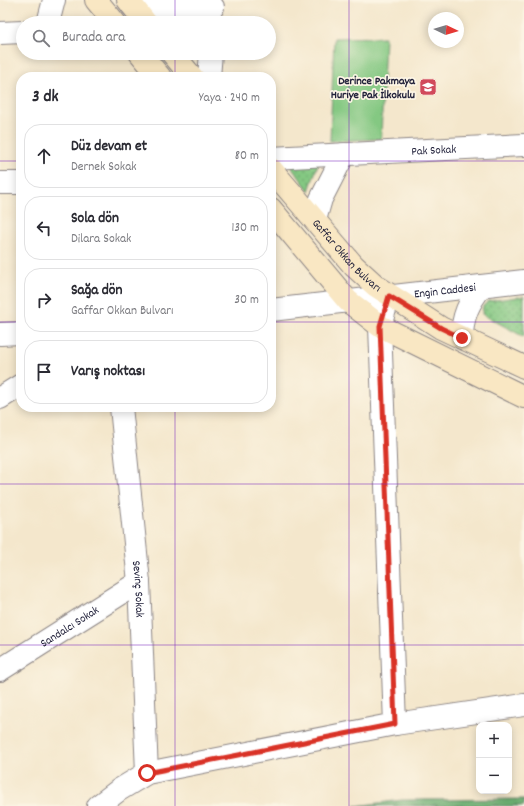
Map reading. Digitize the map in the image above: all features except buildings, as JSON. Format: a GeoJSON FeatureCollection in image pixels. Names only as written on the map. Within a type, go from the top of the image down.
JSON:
{"type":"FeatureCollection","features":[{"type":"Feature","properties":{"kind":"main road"},"geometry":{"type":"LineString","coordinates":[[96,0],[109,16]]}},
{"type":"Feature","properties":{"kind":"main road"},"geometry":{"type":"LineString","coordinates":[[130,2],[141,16]]}},
{"type":"Feature","properties":{"kind":"main road"},"geometry":{"type":"LineString","coordinates":[[146,60],[156,72]]}},
{"type":"Feature","properties":{"kind":"main road"},"geometry":{"type":"LineString","coordinates":[[178,60],[188,72]]}},
{"type":"Feature","properties":{"kind":"main road","name":"Gaffar Okkan Bulvarı"},"geometry":{"type":"LineString","coordinates":[[276,175],[354,266],[389,296],[441,328],[524,367]]}},
{"type":"Feature","properties":{"kind":"main road"},"geometry":{"type":"LineString","coordinates":[[276,215],[348,301],[380,326],[524,396]]}},
{"type":"Feature","properties":{"kind":"street"},"geometry":{"type":"LineString","coordinates":[[50,16],[54,0]]}},
{"type":"Feature","properties":{"kind":"street"},"geometry":{"type":"LineString","coordinates":[[130,2],[214,10]]}},
{"type":"Feature","properties":{"kind":"street"},"geometry":{"type":"LineString","coordinates":[[0,33],[16,32]]}},
{"type":"Feature","properties":{"kind":"street"},"geometry":{"type":"LineString","coordinates":[[209,72],[210,60]]}},
{"type":"Feature","properties":{"kind":"street","name":"Pak Sokak"},"geometry":{"type":"LineString","coordinates":[[276,158],[524,146]]}},
{"type":"Feature","properties":{"kind":"street"},"geometry":{"type":"LineString","coordinates":[[315,220],[327,187],[344,154]]}},
{"type":"Feature","properties":{"kind":"street"},"geometry":{"type":"LineString","coordinates":[[0,184],[16,183]]}},
{"type":"Feature","properties":{"kind":"street","name":"Engin Caddesi"},"geometry":{"type":"LineString","coordinates":[[276,309],[524,281]]}},
{"type":"Feature","properties":{"kind":"street"},"geometry":{"type":"LineString","coordinates":[[462,338],[462,323],[465,310],[482,286]]}},
{"type":"Feature","properties":{"kind":"street"},"geometry":{"type":"LineString","coordinates":[[389,296],[380,326],[395,724]]}},
{"type":"Feature","properties":{"kind":"street"},"geometry":{"type":"LineString","coordinates":[[0,334],[16,332]]}},
{"type":"Feature","properties":{"kind":"street"},"geometry":{"type":"LineString","coordinates":[[0,398],[16,388]]}},
{"type":"Feature","properties":{"kind":"street","name":"Sevinç Sokak"},"geometry":{"type":"LineString","coordinates":[[122,412],[139,582],[147,773]]}},
{"type":"Feature","properties":{"kind":"street","name":"Sandalcı Sokak"},"geometry":{"type":"LineString","coordinates":[[0,670],[139,582]]}},
{"type":"Feature","properties":{"kind":"street"},"geometry":{"type":"LineString","coordinates":[[98,806],[119,790],[147,773],[395,724],[524,705]]}},
{"type":"Feature","properties":{"kind":"green space"},"geometry":{"type":"Polygon","coordinates":[[[201,15],[201,16],[161,16],[201,15]]]}},
{"type":"Feature","properties":{"kind":"green space"},"geometry":{"type":"Polygon","coordinates":[[[385,37],[381,139],[330,141],[334,38],[385,37]]]}},
{"type":"Feature","properties":{"kind":"green space"},"geometry":{"type":"Polygon","coordinates":[[[319,161],[309,191],[289,163],[319,161]]]}},
{"type":"Feature","properties":{"kind":"green space"},"geometry":{"type":"Polygon","coordinates":[[[524,296],[524,337],[482,314],[483,306],[489,301],[524,296]]]}},
{"type":"Feature","properties":{"kind":"green space"},"geometry":{"type":"Polygon","coordinates":[[[524,799],[524,806],[355,806],[402,800],[524,799]]]}},
{"type":"Feature","properties":{"kind":"place","name":"Derince Pakmaya Huriye Pak İlkokulu"},"geometry":{"type":"Point","coordinates":[428,87]}},
{"type":"Feature","properties":{"kind":"route"},"geometry":{"type":"LineString","coordinates":[[147,773],[395,724],[380,326],[389,296],[441,328],[462,338]]}}]}
